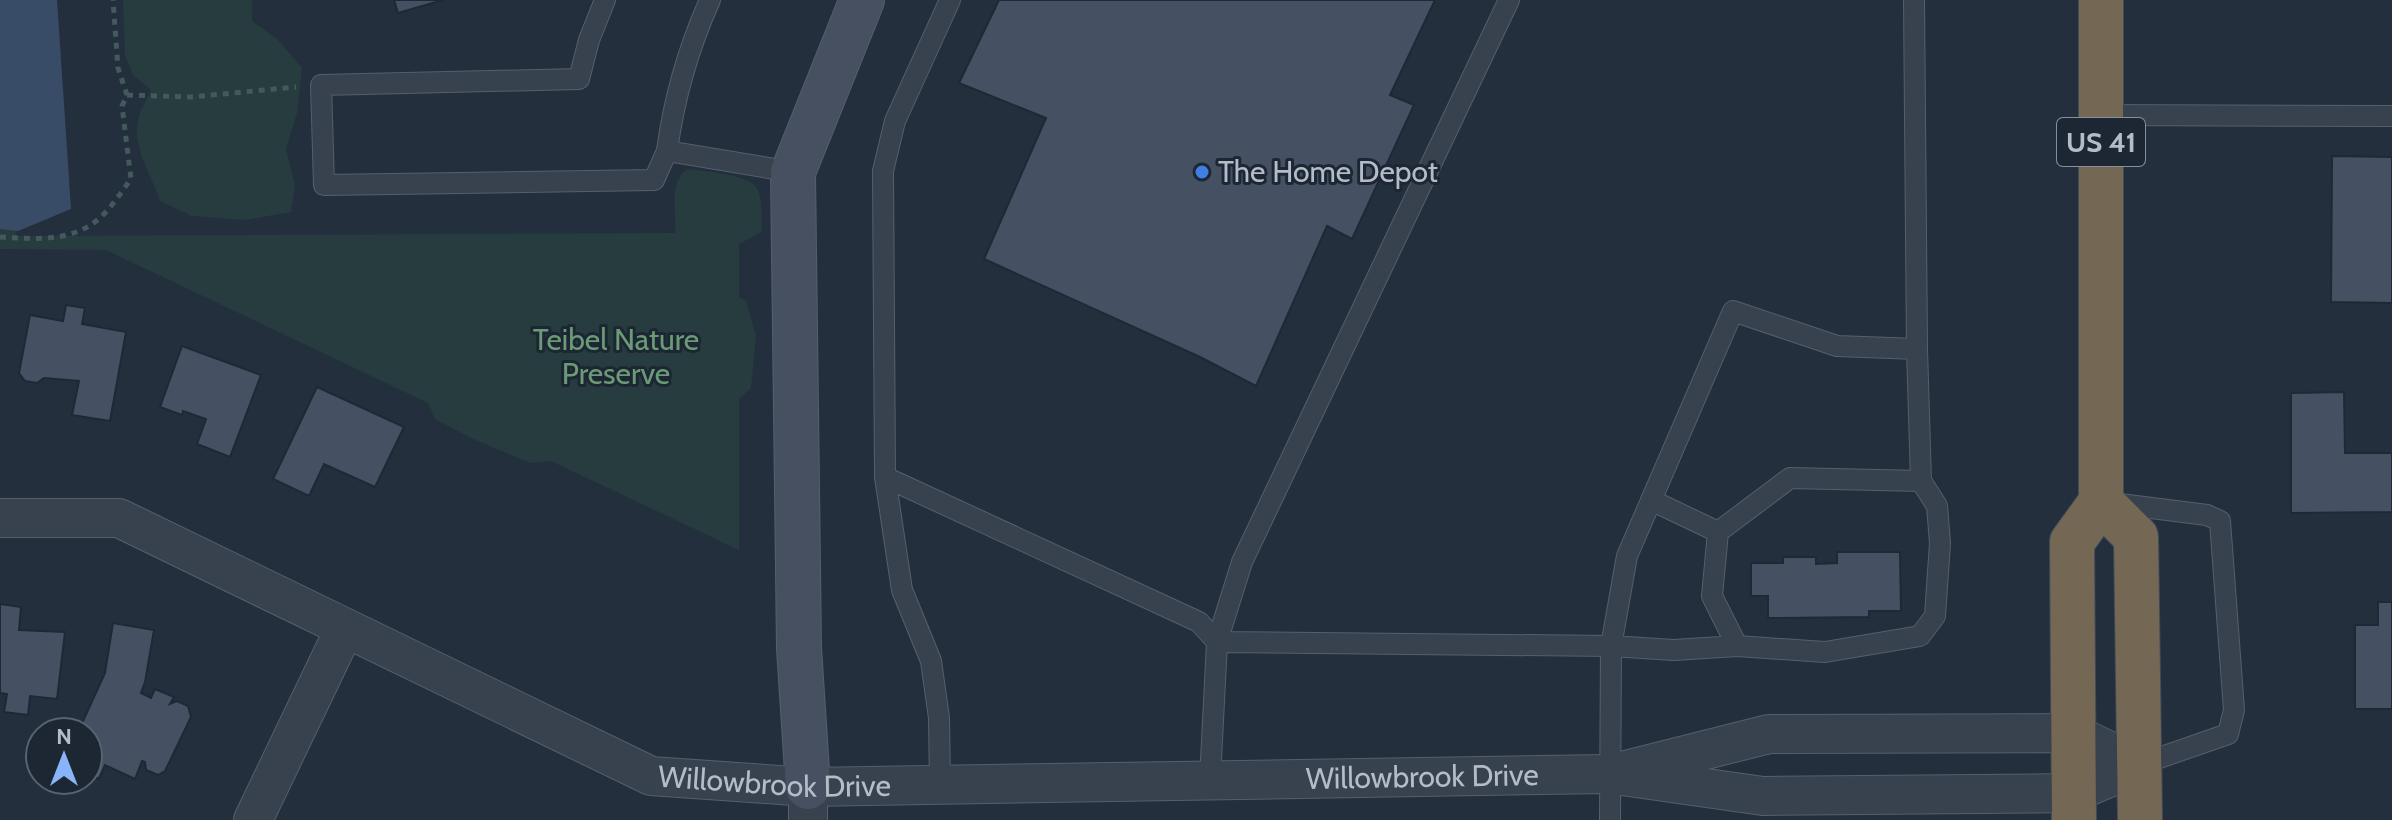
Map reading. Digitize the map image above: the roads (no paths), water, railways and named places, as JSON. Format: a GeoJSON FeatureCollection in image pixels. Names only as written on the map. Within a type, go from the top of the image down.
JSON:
{"type":"FeatureCollection","features":[{"type":"Feature","properties":{"kind":"highway","name":"US 41"},"geometry":{"type":"LineString","coordinates":[[2101,0],[2101,502]]}},
{"type":"Feature","properties":{"kind":"highway"},"geometry":{"type":"LineString","coordinates":[[2074,806],[2072,542],[2101,502],[2136,537],[2140,820]]}},
{"type":"Feature","properties":{"kind":"street"},"geometry":{"type":"LineString","coordinates":[[808,803],[799,648],[793,172],[862,0]]}},
{"type":"Feature","properties":{"kind":"street","name":"Willowbrook Drive"},"geometry":{"type":"LineString","coordinates":[[0,518],[119,518],[651,776],[808,803],[940,784],[1608,774],[1763,796],[2074,806],[2139,765]]}},
{"type":"Feature","properties":{"kind":"street"},"geometry":{"type":"LineString","coordinates":[[253,820],[345,628]]}},
{"type":"Feature","properties":{"kind":"street","name":"Willowbrook Drive"},"geometry":{"type":"LineString","coordinates":[[1608,774],[1769,734],[2072,733],[2139,765]]}},
{"type":"Feature","properties":{"kind":"lane"},"geometry":{"type":"LineString","coordinates":[[605,0],[589,40],[579,79],[321,85],[324,185],[654,180],[667,151],[681,75],[696,29],[710,0]]}},
{"type":"Feature","properties":{"kind":"lane"},"geometry":{"type":"LineString","coordinates":[[940,784],[939,718],[931,661],[902,590],[885,477],[883,171],[895,121],[950,0]]}},
{"type":"Feature","properties":{"kind":"lane"},"geometry":{"type":"LineString","coordinates":[[1210,780],[1217,642],[1242,562],[1509,0]]}},
{"type":"Feature","properties":{"kind":"lane"},"geometry":{"type":"LineString","coordinates":[[885,477],[1199,622],[1217,642],[1611,646],[1674,650],[1737,646],[1825,652],[1920,636],[1935,616],[1940,543],[1937,506],[1921,481],[1914,0]]}},
{"type":"Feature","properties":{"kind":"lane"},"geometry":{"type":"LineString","coordinates":[[2101,115],[2392,116]]}},
{"type":"Feature","properties":{"kind":"lane"},"geometry":{"type":"LineString","coordinates":[[667,151],[793,172]]}},
{"type":"Feature","properties":{"kind":"lane"},"geometry":{"type":"LineString","coordinates":[[1610,820],[1611,646],[1627,556],[1733,311],[1837,346],[1917,349]]}},
{"type":"Feature","properties":{"kind":"lane"},"geometry":{"type":"LineString","coordinates":[[1737,646],[1712,596],[1718,532],[1790,478],[1921,481]]}},
{"type":"Feature","properties":{"kind":"lane"},"geometry":{"type":"LineString","coordinates":[[1651,500],[1718,532]]}},
{"type":"Feature","properties":{"kind":"lane"},"geometry":{"type":"LineString","coordinates":[[2101,502],[2207,515],[2220,521],[2234,710],[2228,734],[2139,765]]}},
{"type":"Feature","properties":{"kind":"water"},"geometry":{"type":"Polygon","coordinates":[[[0,0],[57,0],[71,209],[18,231],[0,229],[0,0]]]}},
{"type":"Feature","properties":{"kind":"place","name":"The Home Depot"},"geometry":{"type":"Point","coordinates":[1202,172]}},
{"type":"Feature","properties":{"kind":"park label","name":"Teibel Nature Preserve"},"geometry":{"type":"Point","coordinates":[616,357]}}]}
